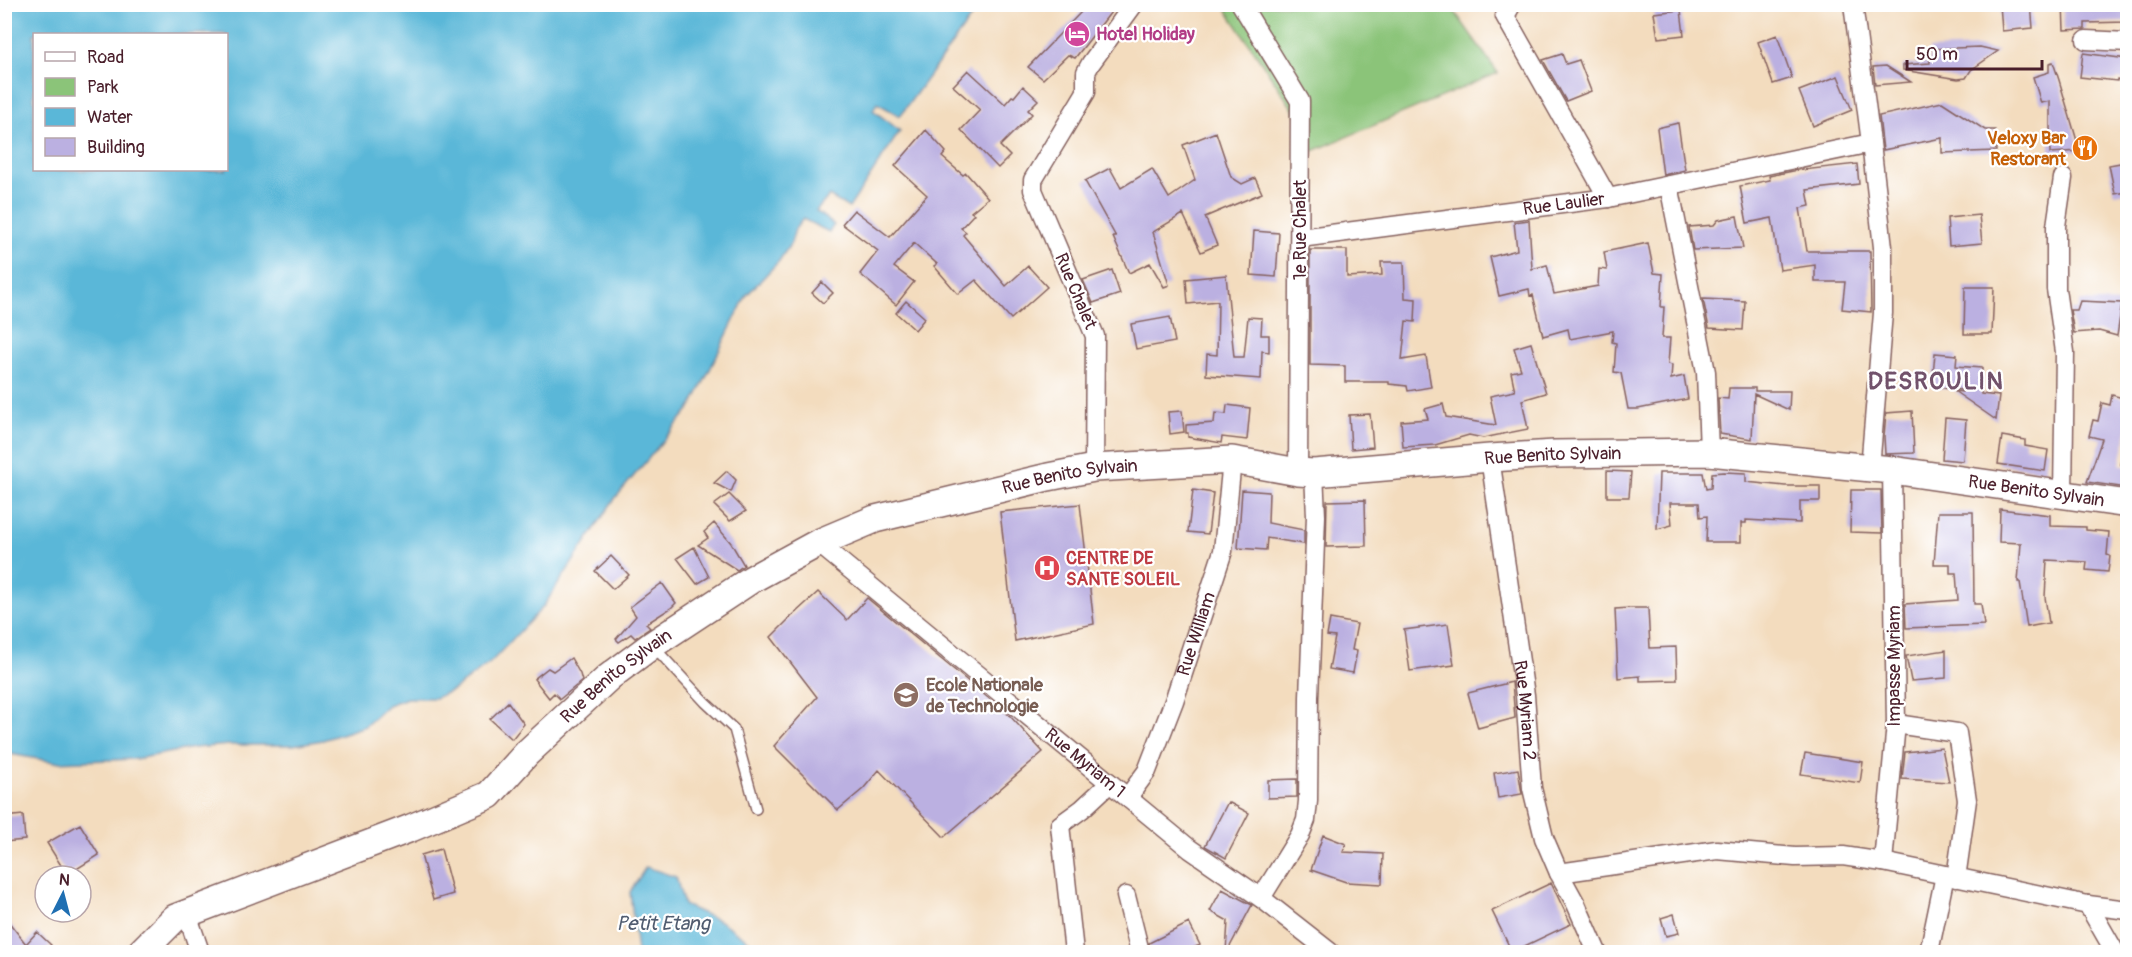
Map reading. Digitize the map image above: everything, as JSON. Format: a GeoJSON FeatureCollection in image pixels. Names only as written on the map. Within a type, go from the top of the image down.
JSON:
{"type":"FeatureCollection","features":[{"type":"Feature","properties":{"kind":"main road","name":"Rue Benito Sylvain"},"geometry":{"type":"LineString","coordinates":[[141,952],[175,918],[411,828],[489,795],[535,745],[609,677],[652,645],[752,579],[818,543],[875,519],[1048,477],[1094,468],[1232,460],[1306,472],[1555,454],[1709,452],[1881,469],[2127,504]]}},
{"type":"Feature","properties":{"kind":"street","name":"Rue Chalet"},"geometry":{"type":"LineString","coordinates":[[1094,468],[1095,336],[1033,190],[1033,180],[1086,92],[1086,72],[1091,63],[1134,4]]}},
{"type":"Feature","properties":{"kind":"street","name":"1e Rue Chalet"},"geometry":{"type":"LineString","coordinates":[[1242,4],[1300,101],[1300,238],[1306,472],[1316,516],[1309,697],[1308,801],[1300,835],[1261,898]]}},
{"type":"Feature","properties":{"kind":"street","name":"Rue Laulier"},"geometry":{"type":"LineString","coordinates":[[1300,238],[1608,198],[1505,16],[1512,4]]}},
{"type":"Feature","properties":{"kind":"street","name":"Impasse Myriam"},"geometry":{"type":"LineString","coordinates":[[1853,4],[1883,247],[1881,469],[1896,724],[1883,862]]}},
{"type":"Feature","properties":{"kind":"street"},"geometry":{"type":"LineString","coordinates":[[2086,40],[2127,42]]}},
{"type":"Feature","properties":{"kind":"street"},"geometry":{"type":"LineString","coordinates":[[1608,198],[1871,143]]}},
{"type":"Feature","properties":{"kind":"street"},"geometry":{"type":"LineString","coordinates":[[2063,178],[2056,226],[2056,289],[2065,352],[2063,494]]}},
{"type":"Feature","properties":{"kind":"street"},"geometry":{"type":"LineString","coordinates":[[1669,185],[1706,372],[1709,452]]}},
{"type":"Feature","properties":{"kind":"street","name":"Rue Myriam 2"},"geometry":{"type":"LineString","coordinates":[[1490,458],[1524,695],[1532,788],[1544,838],[1597,952]]}},
{"type":"Feature","properties":{"kind":"street","name":"Rue William"},"geometry":{"type":"LineString","coordinates":[[1128,797],[1147,771],[1174,701],[1223,551],[1232,460]]}},
{"type":"Feature","properties":{"kind":"street","name":"Rue Myriam 1"},"geometry":{"type":"LineString","coordinates":[[818,543],[1190,849],[1261,898],[1330,952]]}},
{"type":"Feature","properties":{"kind":"street"},"geometry":{"type":"LineString","coordinates":[[1896,724],[1957,733],[1966,800],[1950,876],[1929,952]]}},
{"type":"Feature","properties":{"kind":"street"},"geometry":{"type":"LineString","coordinates":[[1074,952],[1060,825],[1082,809],[1110,783]]}},
{"type":"Feature","properties":{"kind":"street"},"geometry":{"type":"LineString","coordinates":[[1559,873],[1717,850],[1795,857],[1843,856],[1883,862],[2088,905],[2127,910]]}},
{"type":"Feature","properties":{"kind":"street"},"geometry":{"type":"LineString","coordinates":[[1125,896],[1140,952]]}},
{"type":"Feature","properties":{"kind":"street"},"geometry":{"type":"LineString","coordinates":[[2088,905],[2115,952]]}},
{"type":"Feature","properties":{"kind":"street"},"geometry":{"type":"LineString","coordinates":[[187,914],[200,952]]}},
{"type":"Feature","properties":{"kind":"lane"},"geometry":{"type":"LineString","coordinates":[[652,645],[705,702],[734,729],[756,809]]}},
{"type":"Feature","properties":{"kind":"green space"},"geometry":{"type":"Polygon","coordinates":[[[1223,5],[1450,5],[1498,73],[1306,154],[1303,124],[1223,5]]]}},
{"type":"Feature","properties":{"kind":"water"},"geometry":{"type":"Polygon","coordinates":[[[5,4],[980,5],[900,116],[877,103],[873,110],[900,131],[849,208],[829,196],[816,211],[834,225],[829,232],[803,219],[795,229],[791,243],[779,261],[746,296],[692,406],[613,501],[543,607],[491,662],[453,690],[435,698],[407,698],[388,705],[365,726],[323,740],[293,745],[230,745],[193,748],[136,759],[55,762],[5,753],[5,4]]]}},
{"type":"Feature","properties":{"kind":"water","name":"Petit Etang"},"geometry":{"type":"Polygon","coordinates":[[[646,867],[676,877],[684,905],[720,921],[765,952],[637,952],[630,892],[646,867]]]}},
{"type":"Feature","properties":{"kind":"building","name":"Hotel Holiday"},"geometry":{"type":"Polygon","coordinates":[[[1073,4],[1103,4],[1111,12],[1075,58],[1068,55],[1043,79],[1028,67],[1081,12],[1073,4]]]}},
{"type":"Feature","properties":{"kind":"building"},"geometry":{"type":"Polygon","coordinates":[[[2000,4],[2031,4],[2033,28],[2002,31],[2000,4]]]}},
{"type":"Feature","properties":{"kind":"building"},"geometry":{"type":"Polygon","coordinates":[[[2063,4],[2127,4],[2127,22],[2085,23],[2085,29],[2064,30],[2063,4]]]}},
{"type":"Feature","properties":{"kind":"building"},"geometry":{"type":"Polygon","coordinates":[[[1681,10],[1684,35],[1658,38],[1654,13],[1681,10]]]}},
{"type":"Feature","properties":{"kind":"building"},"geometry":{"type":"Polygon","coordinates":[[[1777,35],[1792,78],[1773,84],[1758,42],[1777,35]]]}},
{"type":"Feature","properties":{"kind":"building"},"geometry":{"type":"Polygon","coordinates":[[[1980,47],[1998,51],[1971,70],[1966,78],[1958,79],[1903,70],[1903,65],[1930,63],[1929,49],[1980,47]]]}},
{"type":"Feature","properties":{"kind":"building"},"geometry":{"type":"Polygon","coordinates":[[[2083,53],[2127,59],[2127,80],[2080,77],[2083,53]]]}},
{"type":"Feature","properties":{"kind":"building"},"geometry":{"type":"Polygon","coordinates":[[[1562,54],[1566,64],[1579,60],[1591,91],[1566,101],[1543,60],[1562,54]]]}},
{"type":"Feature","properties":{"kind":"building"},"geometry":{"type":"Polygon","coordinates":[[[2053,62],[2080,151],[2050,153],[2050,101],[2041,103],[2033,77],[2049,72],[2049,63],[2053,62]]]}},
{"type":"Feature","properties":{"kind":"building"},"geometry":{"type":"Polygon","coordinates":[[[1886,66],[1911,82],[1875,85],[1873,67],[1886,66]]]}},
{"type":"Feature","properties":{"kind":"building"},"geometry":{"type":"Polygon","coordinates":[[[968,70],[1005,104],[1023,86],[1038,100],[1028,110],[1032,114],[1000,146],[1010,156],[998,168],[961,130],[980,110],[953,86],[968,70]]]}},
{"type":"Feature","properties":{"kind":"building"},"geometry":{"type":"Polygon","coordinates":[[[1838,76],[1852,110],[1813,126],[1799,91],[1838,76]]]}},
{"type":"Feature","properties":{"kind":"building"},"geometry":{"type":"Polygon","coordinates":[[[1942,102],[1985,130],[1995,130],[1996,151],[1942,153],[1942,138],[1883,150],[1879,116],[1942,102]]]}},
{"type":"Feature","properties":{"kind":"building"},"geometry":{"type":"Polygon","coordinates":[[[1678,123],[1685,170],[1663,175],[1657,128],[1678,123]]]}},
{"type":"Feature","properties":{"kind":"building"},"geometry":{"type":"Polygon","coordinates":[[[926,130],[946,152],[942,157],[963,175],[966,173],[988,198],[971,212],[974,214],[961,228],[966,232],[963,235],[1006,286],[1028,266],[1047,287],[1011,319],[976,280],[958,294],[934,266],[937,264],[914,243],[894,267],[914,282],[896,305],[860,274],[878,251],[842,224],[854,210],[890,237],[927,195],[895,166],[926,130]]]}},
{"type":"Feature","properties":{"kind":"building"},"geometry":{"type":"Polygon","coordinates":[[[1216,132],[1231,177],[1242,184],[1255,178],[1262,193],[1205,217],[1217,245],[1201,252],[1183,214],[1153,232],[1169,285],[1164,287],[1150,263],[1129,273],[1113,237],[1116,237],[1085,181],[1110,168],[1121,188],[1152,169],[1169,198],[1195,180],[1183,145],[1216,132]]]}},
{"type":"Feature","properties":{"kind":"building"},"geometry":{"type":"Polygon","coordinates":[[[2126,162],[2127,192],[2115,194],[2109,165],[2126,162]]]}},
{"type":"Feature","properties":{"kind":"building"},"geometry":{"type":"Polygon","coordinates":[[[1857,164],[1859,184],[1807,190],[1810,206],[1800,208],[1807,251],[1870,251],[1871,312],[1842,309],[1845,282],[1815,282],[1815,265],[1780,270],[1772,218],[1747,223],[1740,186],[1770,180],[1769,176],[1803,169],[1857,164]]]}},
{"type":"Feature","properties":{"kind":"building"},"geometry":{"type":"Polygon","coordinates":[[[1979,215],[1982,243],[1949,246],[1947,218],[1979,215]]]}},
{"type":"Feature","properties":{"kind":"building"},"geometry":{"type":"Polygon","coordinates":[[[1737,216],[1743,248],[1693,250],[1689,227],[1714,225],[1718,220],[1737,216]]]}},
{"type":"Feature","properties":{"kind":"building"},"geometry":{"type":"Polygon","coordinates":[[[1529,220],[1532,269],[1547,265],[1554,294],[1598,286],[1599,269],[1607,270],[1604,252],[1648,243],[1654,273],[1663,274],[1662,338],[1670,338],[1668,364],[1672,365],[1671,379],[1684,376],[1688,399],[1628,409],[1621,373],[1614,372],[1616,343],[1612,342],[1613,331],[1570,339],[1568,329],[1543,336],[1533,295],[1530,296],[1529,289],[1499,296],[1490,257],[1517,250],[1514,222],[1529,220]]]}},
{"type":"Feature","properties":{"kind":"building"},"geometry":{"type":"Polygon","coordinates":[[[1254,231],[1279,233],[1276,277],[1251,275],[1254,231]]]}},
{"type":"Feature","properties":{"kind":"building"},"geometry":{"type":"Polygon","coordinates":[[[1310,250],[1347,250],[1347,277],[1382,275],[1381,262],[1404,262],[1405,298],[1416,299],[1415,322],[1406,321],[1402,360],[1426,356],[1431,387],[1408,391],[1407,386],[1389,384],[1389,382],[1345,382],[1345,366],[1310,365],[1310,250]]]}},
{"type":"Feature","properties":{"kind":"building"},"geometry":{"type":"Polygon","coordinates":[[[1112,270],[1120,294],[1093,303],[1083,280],[1112,270]]]}},
{"type":"Feature","properties":{"kind":"building"},"geometry":{"type":"Polygon","coordinates":[[[1226,275],[1234,357],[1244,357],[1248,317],[1262,318],[1261,335],[1269,335],[1269,352],[1262,351],[1261,379],[1206,375],[1207,354],[1217,355],[1218,301],[1188,304],[1186,279],[1226,275]]]}},
{"type":"Feature","properties":{"kind":"building"},"geometry":{"type":"Polygon","coordinates":[[[822,282],[833,293],[823,303],[812,293],[822,282]]]}},
{"type":"Feature","properties":{"kind":"building"},"geometry":{"type":"Polygon","coordinates":[[[1965,287],[1994,287],[1992,334],[1964,334],[1965,287]]]}},
{"type":"Feature","properties":{"kind":"building"},"geometry":{"type":"Polygon","coordinates":[[[1703,299],[1745,301],[1743,330],[1709,328],[1703,299]]]}},
{"type":"Feature","properties":{"kind":"building"},"geometry":{"type":"Polygon","coordinates":[[[906,301],[925,318],[915,330],[896,313],[906,301]]]}},
{"type":"Feature","properties":{"kind":"building"},"geometry":{"type":"Polygon","coordinates":[[[2080,301],[2122,303],[2117,336],[2099,331],[2074,333],[2070,310],[2077,310],[2080,301]]]}},
{"type":"Feature","properties":{"kind":"building"},"geometry":{"type":"Polygon","coordinates":[[[1170,317],[1175,342],[1136,349],[1131,324],[1170,317]]]}},
{"type":"Feature","properties":{"kind":"building"},"geometry":{"type":"Polygon","coordinates":[[[1531,343],[1546,393],[1522,400],[1528,429],[1483,438],[1469,435],[1435,445],[1403,447],[1401,421],[1428,419],[1425,409],[1443,404],[1446,417],[1496,425],[1490,396],[1515,391],[1511,372],[1521,370],[1514,348],[1531,343]]]}},
{"type":"Feature","properties":{"kind":"building"},"geometry":{"type":"Polygon","coordinates":[[[1935,353],[1957,355],[1956,366],[1982,368],[1981,394],[1999,396],[1996,420],[1954,391],[1962,392],[1962,390],[1932,387],[1935,353]]]}},
{"type":"Feature","properties":{"kind":"building"},"geometry":{"type":"Polygon","coordinates":[[[1729,388],[1790,391],[1789,410],[1754,394],[1752,439],[1720,434],[1718,398],[1728,399],[1729,388]]]}},
{"type":"Feature","properties":{"kind":"building"},"geometry":{"type":"Polygon","coordinates":[[[2112,395],[2127,399],[2127,431],[2120,464],[2127,467],[2127,488],[2087,482],[2102,439],[2089,436],[2093,420],[2098,421],[2102,403],[2110,405],[2112,395]]]}},
{"type":"Feature","properties":{"kind":"building"},"geometry":{"type":"Polygon","coordinates":[[[1227,405],[1250,408],[1247,440],[1222,437],[1221,443],[1188,437],[1186,425],[1214,423],[1215,413],[1226,414],[1227,405]]]}},
{"type":"Feature","properties":{"kind":"building"},"geometry":{"type":"Polygon","coordinates":[[[1182,411],[1184,432],[1170,434],[1168,412],[1182,411]]]}},
{"type":"Feature","properties":{"kind":"building"},"geometry":{"type":"Polygon","coordinates":[[[1912,411],[1914,453],[1885,454],[1886,413],[1912,411]]]}},
{"type":"Feature","properties":{"kind":"building"},"geometry":{"type":"Polygon","coordinates":[[[1370,414],[1373,447],[1351,449],[1349,415],[1370,414]]]}},
{"type":"Feature","properties":{"kind":"building"},"geometry":{"type":"Polygon","coordinates":[[[1945,418],[1966,420],[1963,461],[1942,459],[1945,418]]]}},
{"type":"Feature","properties":{"kind":"building"},"geometry":{"type":"Polygon","coordinates":[[[2002,436],[2025,440],[2025,446],[2048,450],[2045,471],[1998,464],[2002,436]]]}},
{"type":"Feature","properties":{"kind":"building"},"geometry":{"type":"Polygon","coordinates":[[[727,471],[736,480],[731,492],[714,483],[727,471]]]}},
{"type":"Feature","properties":{"kind":"building"},"geometry":{"type":"Polygon","coordinates":[[[1607,471],[1631,472],[1629,497],[1607,497],[1607,471]]]}},
{"type":"Feature","properties":{"kind":"building"},"geometry":{"type":"Polygon","coordinates":[[[1659,473],[1703,473],[1706,489],[1711,488],[1712,473],[1746,473],[1746,482],[1785,486],[1820,486],[1820,501],[1800,501],[1800,523],[1746,520],[1746,523],[1741,523],[1741,542],[1706,542],[1707,516],[1700,517],[1699,503],[1670,503],[1672,525],[1657,529],[1659,473]]]}},
{"type":"Feature","properties":{"kind":"building"},"geometry":{"type":"Polygon","coordinates":[[[1193,490],[1213,493],[1208,534],[1188,532],[1193,490]]]}},
{"type":"Feature","properties":{"kind":"building"},"geometry":{"type":"Polygon","coordinates":[[[1242,490],[1269,492],[1268,523],[1304,530],[1304,544],[1267,538],[1266,550],[1238,548],[1242,490]]]}},
{"type":"Feature","properties":{"kind":"building"},"geometry":{"type":"Polygon","coordinates":[[[1851,490],[1881,490],[1882,533],[1850,532],[1851,490]]]}},
{"type":"Feature","properties":{"kind":"building"},"geometry":{"type":"Polygon","coordinates":[[[729,494],[746,511],[730,521],[714,505],[729,494]]]}},
{"type":"Feature","properties":{"kind":"building"},"geometry":{"type":"Polygon","coordinates":[[[1365,500],[1366,546],[1326,547],[1327,501],[1365,500]]]}},
{"type":"Feature","properties":{"kind":"building","name":"CENTRE DE SANTE SOLEIL"},"geometry":{"type":"Polygon","coordinates":[[[1080,504],[1094,624],[1015,641],[1000,512],[1080,504]]]}},
{"type":"Feature","properties":{"kind":"building"},"geometry":{"type":"Polygon","coordinates":[[[2000,509],[2050,515],[2050,526],[2086,527],[2086,530],[2109,532],[2108,572],[2086,570],[2087,562],[2047,560],[2045,597],[2049,623],[2027,627],[2020,582],[2018,582],[2021,543],[1999,542],[2000,509]]]}},
{"type":"Feature","properties":{"kind":"building"},"geometry":{"type":"Polygon","coordinates":[[[1938,512],[1973,512],[1974,604],[1981,604],[1984,625],[1906,628],[1905,604],[1958,600],[1956,573],[1950,573],[1950,564],[1934,564],[1938,512]]]}},
{"type":"Feature","properties":{"kind":"building"},"geometry":{"type":"Polygon","coordinates":[[[714,523],[731,543],[744,565],[737,570],[698,545],[708,538],[704,532],[714,523]]]}},
{"type":"Feature","properties":{"kind":"building"},"geometry":{"type":"Polygon","coordinates":[[[694,547],[709,577],[697,584],[677,558],[694,547]]]}},
{"type":"Feature","properties":{"kind":"building"},"geometry":{"type":"Polygon","coordinates":[[[611,556],[629,575],[613,589],[595,571],[611,556]]]}},
{"type":"Feature","properties":{"kind":"building"},"geometry":{"type":"Polygon","coordinates":[[[662,583],[676,603],[646,624],[650,628],[635,638],[631,634],[619,642],[616,639],[636,616],[630,607],[662,583]]]}},
{"type":"Feature","properties":{"kind":"building"},"geometry":{"type":"Polygon","coordinates":[[[818,592],[847,620],[867,598],[1010,716],[1043,752],[944,837],[879,770],[863,789],[838,810],[774,746],[817,697],[771,637],[818,592]]]}},
{"type":"Feature","properties":{"kind":"building"},"geometry":{"type":"Polygon","coordinates":[[[1648,608],[1650,648],[1676,647],[1677,680],[1640,681],[1640,676],[1618,678],[1615,609],[1648,608]]]}},
{"type":"Feature","properties":{"kind":"building"},"geometry":{"type":"Polygon","coordinates":[[[1330,619],[1357,624],[1352,650],[1357,651],[1353,673],[1329,669],[1335,637],[1327,636],[1330,619]]]}},
{"type":"Feature","properties":{"kind":"building"},"geometry":{"type":"Polygon","coordinates":[[[1448,624],[1454,665],[1410,671],[1404,630],[1448,624]]]}},
{"type":"Feature","properties":{"kind":"building"},"geometry":{"type":"Polygon","coordinates":[[[1946,650],[1946,678],[1911,681],[1906,656],[1946,650]]]}},
{"type":"Feature","properties":{"kind":"building"},"geometry":{"type":"Polygon","coordinates":[[[571,658],[582,681],[560,699],[554,693],[549,698],[534,679],[548,668],[553,671],[571,658]]]}},
{"type":"Feature","properties":{"kind":"building"},"geometry":{"type":"Polygon","coordinates":[[[1512,682],[1515,718],[1478,728],[1468,693],[1512,682]]]}},
{"type":"Feature","properties":{"kind":"building"},"geometry":{"type":"Polygon","coordinates":[[[508,702],[524,724],[512,739],[490,719],[508,702]]]}},
{"type":"Feature","properties":{"kind":"building"},"geometry":{"type":"Polygon","coordinates":[[[1942,748],[1949,782],[1902,779],[1905,752],[1942,748]]]}},
{"type":"Feature","properties":{"kind":"building"},"geometry":{"type":"Polygon","coordinates":[[[1805,753],[1863,762],[1860,783],[1801,774],[1805,753]]]}},
{"type":"Feature","properties":{"kind":"building"},"geometry":{"type":"Polygon","coordinates":[[[1518,769],[1522,794],[1498,798],[1494,773],[1518,769]]]}},
{"type":"Feature","properties":{"kind":"building"},"geometry":{"type":"Polygon","coordinates":[[[1297,779],[1297,797],[1268,798],[1268,780],[1297,779]]]}},
{"type":"Feature","properties":{"kind":"building"},"geometry":{"type":"Polygon","coordinates":[[[1228,802],[1249,813],[1226,858],[1205,846],[1228,802]]]}},
{"type":"Feature","properties":{"kind":"building"},"geometry":{"type":"Polygon","coordinates":[[[23,815],[25,840],[4,842],[4,817],[23,815]]]}},
{"type":"Feature","properties":{"kind":"building"},"geometry":{"type":"Polygon","coordinates":[[[80,824],[99,855],[85,864],[60,864],[47,843],[80,824]]]}},
{"type":"Feature","properties":{"kind":"building"},"geometry":{"type":"Polygon","coordinates":[[[1323,835],[1346,844],[1343,852],[1383,854],[1382,884],[1346,882],[1311,870],[1323,835]]]}},
{"type":"Feature","properties":{"kind":"building"},"geometry":{"type":"Polygon","coordinates":[[[441,849],[453,894],[433,900],[421,855],[441,849]]]}},
{"type":"Feature","properties":{"kind":"building"},"geometry":{"type":"Polygon","coordinates":[[[1551,883],[1571,924],[1512,952],[1492,911],[1551,883]]]}},
{"type":"Feature","properties":{"kind":"building"},"geometry":{"type":"Polygon","coordinates":[[[1222,889],[1252,905],[1227,952],[1228,921],[1210,911],[1222,889]]]}},
{"type":"Feature","properties":{"kind":"building"},"geometry":{"type":"Polygon","coordinates":[[[1674,914],[1679,933],[1666,936],[1661,918],[1674,914]]]}},
{"type":"Feature","properties":{"kind":"building"},"geometry":{"type":"Polygon","coordinates":[[[4,916],[26,944],[37,932],[51,945],[44,952],[4,952],[4,916]]]}},
{"type":"Feature","properties":{"kind":"building"},"geometry":{"type":"Polygon","coordinates":[[[1189,923],[1200,945],[1184,952],[1151,952],[1149,943],[1189,923]]]}},
{"type":"Feature","properties":{"kind":"place","name":"Hotel Holiday"},"geometry":{"type":"Point","coordinates":[1077,34]}},
{"type":"Feature","properties":{"kind":"place","name":"Veloxy Bar Restorant"},"geometry":{"type":"Point","coordinates":[2085,148]}},
{"type":"Feature","properties":{"kind":"place","name":"CENTRE DE SANTE SOLEIL"},"geometry":{"type":"Point","coordinates":[1047,568]}},
{"type":"Feature","properties":{"kind":"place","name":"Ecole Nationale de Technologie"},"geometry":{"type":"Point","coordinates":[906,695]}},
{"type":"Feature","properties":{"kind":"district","name":"DESROULIN"},"geometry":{"type":"Point","coordinates":[1936,381]}}]}
